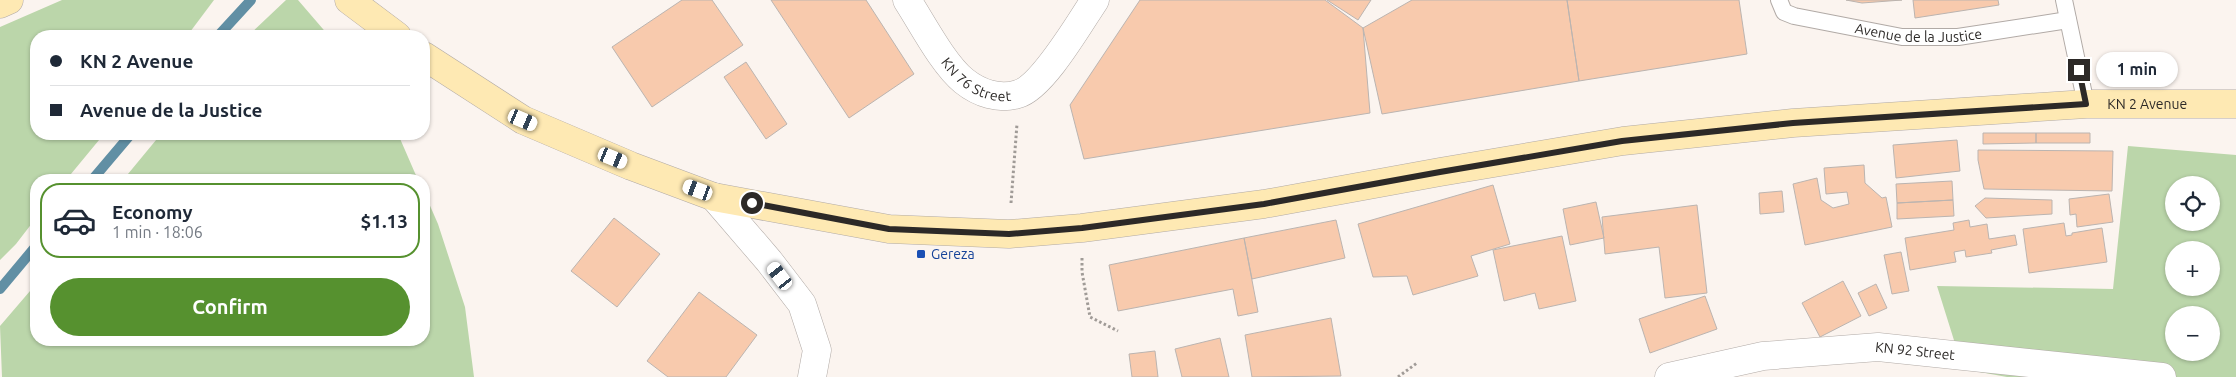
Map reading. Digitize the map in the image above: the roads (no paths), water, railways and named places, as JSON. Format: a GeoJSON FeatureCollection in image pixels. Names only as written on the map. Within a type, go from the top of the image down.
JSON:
{"type":"FeatureCollection","features":[{"type":"Feature","properties":{"kind":"main road"},"geometry":{"type":"LineString","coordinates":[[0,4],[8,0]]}},
{"type":"Feature","properties":{"kind":"main road"},"geometry":{"type":"LineString","coordinates":[[349,0],[389,30]]}},
{"type":"Feature","properties":{"kind":"main road","name":"KN 2 Avenue"},"geometry":{"type":"LineString","coordinates":[[430,60],[523,120],[631,166],[714,197],[889,229],[1009,234],[1082,228],[1264,204],[1622,141],[1793,123],[2086,104],[2236,104]]}},
{"type":"Feature","properties":{"kind":"street","name":"KN 76 Street"},"geometry":{"type":"LineString","coordinates":[[906,0],[951,66],[964,81],[984,93],[1003,96],[1020,94],[1036,80],[1059,55],[1095,0]]}},
{"type":"Feature","properties":{"kind":"street"},"geometry":{"type":"LineString","coordinates":[[714,197],[769,261],[802,304],[817,350],[812,377]]}},
{"type":"Feature","properties":{"kind":"street","name":"KN 92 Street"},"geometry":{"type":"LineString","coordinates":[[1669,377],[1764,356],[1878,347],[2162,377]]}},
{"type":"Feature","properties":{"kind":"lane","name":"Avenue de la Justice"},"geometry":{"type":"LineString","coordinates":[[1779,0],[1784,12],[1794,16],[1902,37],[1958,37],[2068,20]]}},
{"type":"Feature","properties":{"kind":"lane"},"geometry":{"type":"LineString","coordinates":[[2064,0],[2086,104]]}},
{"type":"Feature","properties":{"kind":"waterway"},"geometry":{"type":"LineString","coordinates":[[224,30],[251,0]]}},
{"type":"Feature","properties":{"kind":"waterway"},"geometry":{"type":"LineString","coordinates":[[97,174],[126,140]]}},
{"type":"Feature","properties":{"kind":"waterway"},"geometry":{"type":"LineString","coordinates":[[0,289],[30,253]]}},
{"type":"Feature","properties":{"kind":"place","name":"Gereza"},"geometry":{"type":"Point","coordinates":[921,254]}}]}
